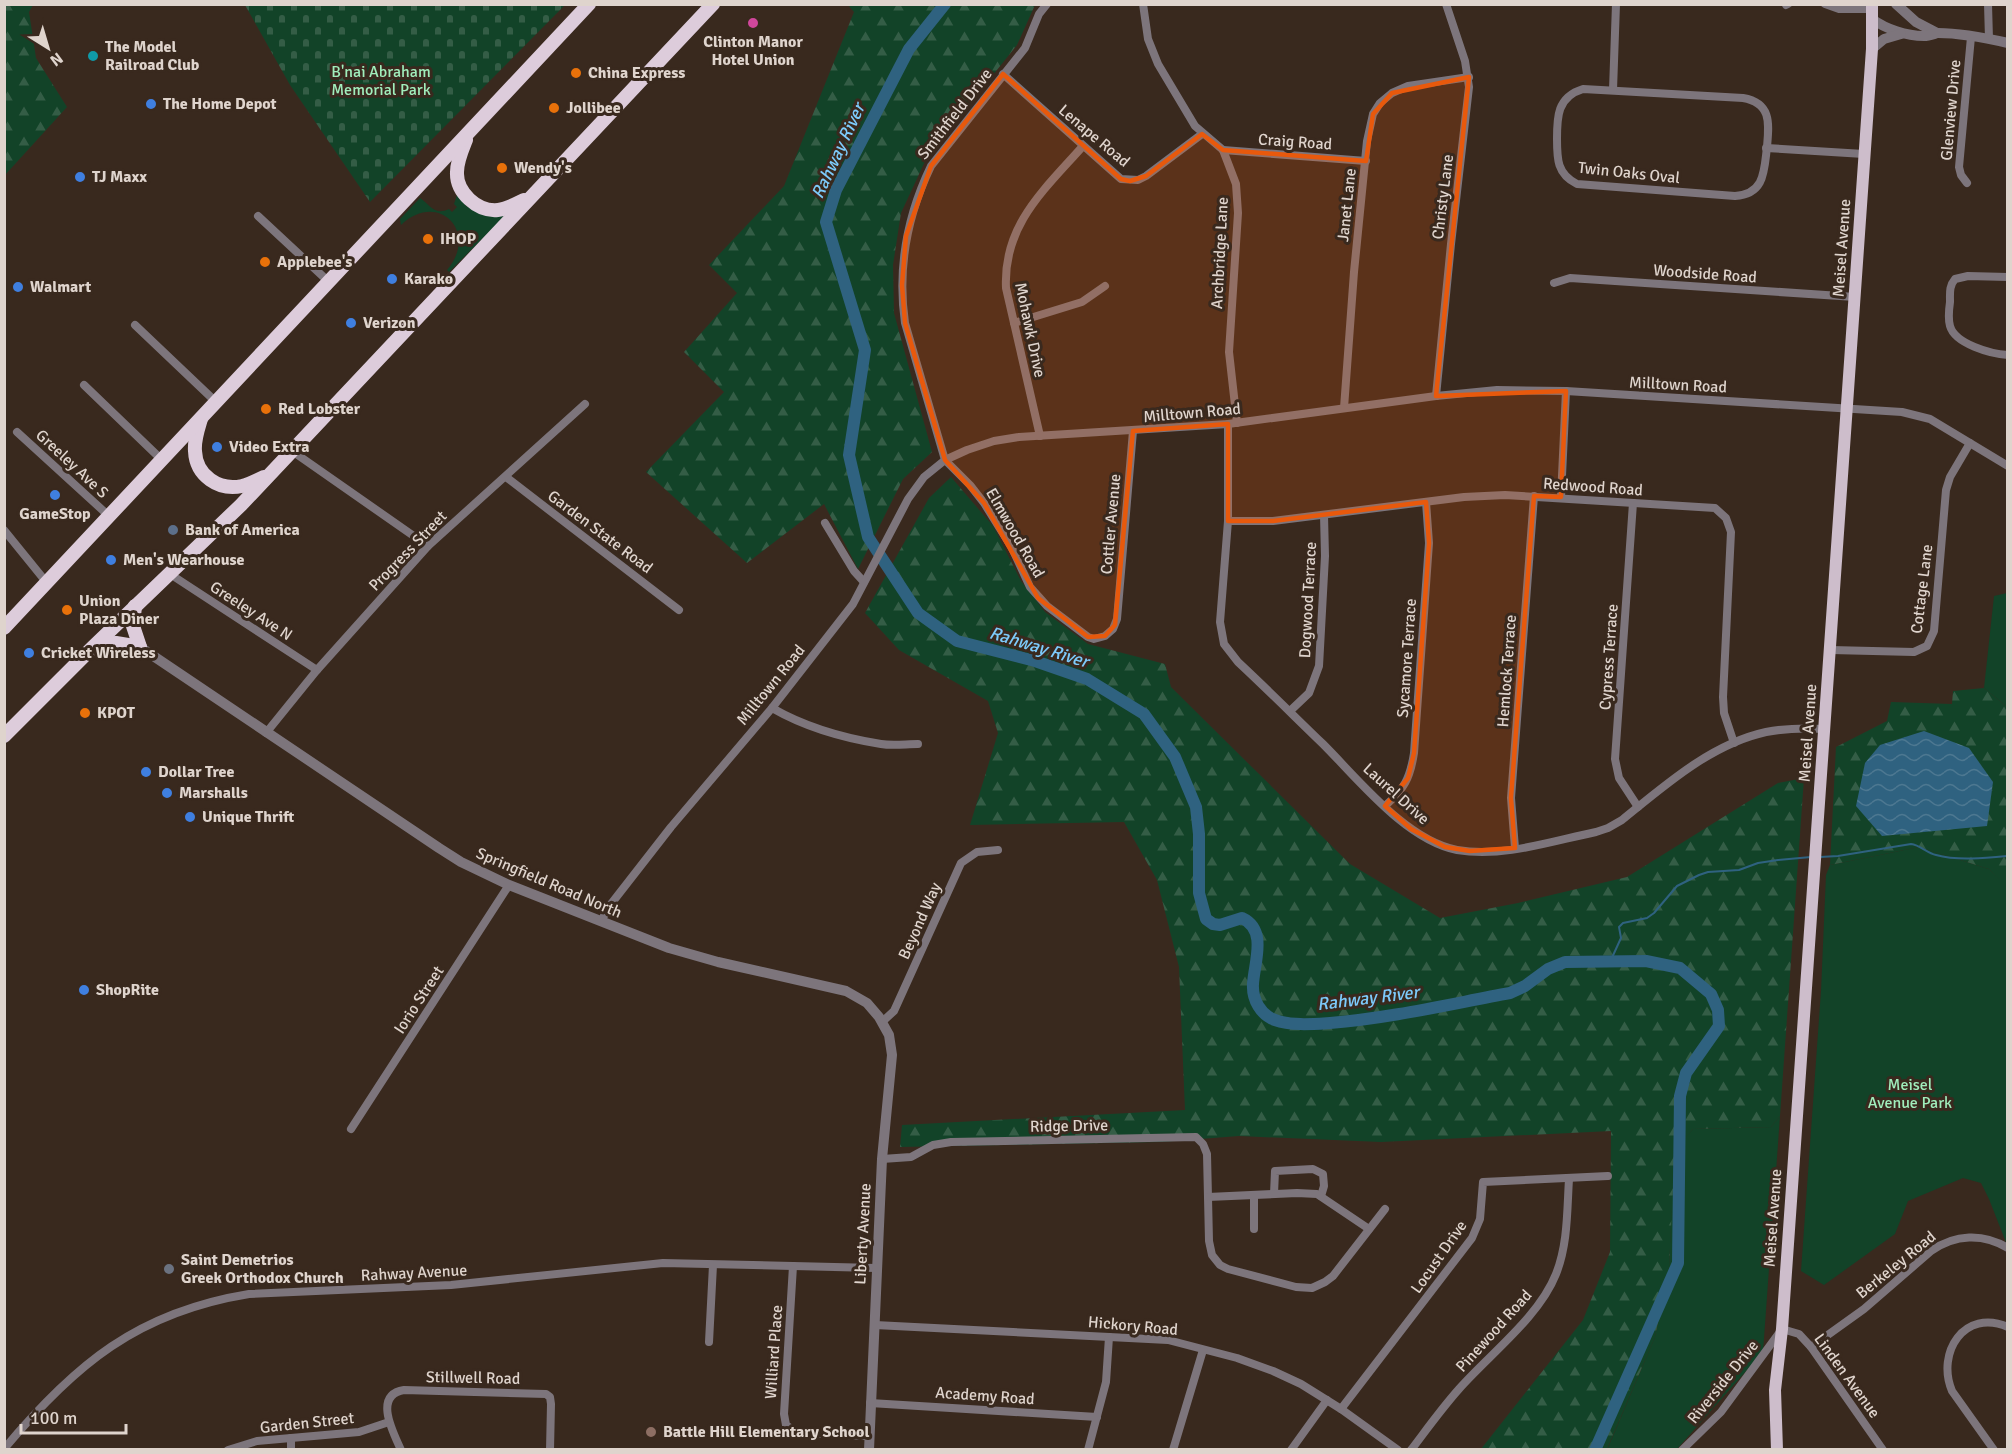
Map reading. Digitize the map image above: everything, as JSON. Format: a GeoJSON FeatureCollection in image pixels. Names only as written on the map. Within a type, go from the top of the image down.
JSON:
{"type":"FeatureCollection","features":[{"type":"Feature","properties":{"kind":"highway"},"geometry":{"type":"LineString","coordinates":[[4,628],[589,4]]}},
{"type":"Feature","properties":{"kind":"highway"},"geometry":{"type":"LineString","coordinates":[[4,736],[269,475],[454,285],[533,195],[713,4]]}},
{"type":"Feature","properties":{"kind":"highway"},"geometry":{"type":"LineString","coordinates":[[468,135],[459,160],[457,175],[460,187],[469,199],[481,207],[496,210],[507,208],[533,195]]}},
{"type":"Feature","properties":{"kind":"highway"},"geometry":{"type":"LineString","coordinates":[[202,417],[195,445],[195,455],[200,469],[209,479],[221,486],[231,487],[247,484],[269,475]]}},
{"type":"Feature","properties":{"kind":"highway"},"geometry":{"type":"LineString","coordinates":[[92,648],[116,643],[140,647],[133,626],[135,606]]}},
{"type":"Feature","properties":{"kind":"main road","name":"Meisel Avenue"},"geometry":{"type":"LineString","coordinates":[[1777,1449],[1775,1390],[1782,1329],[1825,729],[1872,49],[1872,11]]}},
{"type":"Feature","properties":{"kind":"street","name":"Smithfield Drive"},"geometry":{"type":"LineString","coordinates":[[945,460],[905,322],[902,285],[906,236],[917,196],[931,166],[1025,48],[1039,14],[1047,4]]}},
{"type":"Feature","properties":{"kind":"street"},"geometry":{"type":"LineString","coordinates":[[1143,4],[1152,52],[1186,112],[1202,134],[1223,150]]}},
{"type":"Feature","properties":{"kind":"street","name":"Christy Lane"},"geometry":{"type":"LineString","coordinates":[[1436,396],[1469,77],[1446,4]]}},
{"type":"Feature","properties":{"kind":"street"},"geometry":{"type":"LineString","coordinates":[[1613,90],[1616,4]]}},
{"type":"Feature","properties":{"kind":"street"},"geometry":{"type":"LineString","coordinates":[[1825,4],[1839,9],[1872,11],[1883,27],[1907,33],[1925,36],[1937,33],[2007,43]]}},
{"type":"Feature","properties":{"kind":"street"},"geometry":{"type":"LineString","coordinates":[[1896,4],[1916,22],[1937,33]]}},
{"type":"Feature","properties":{"kind":"street"},"geometry":{"type":"LineString","coordinates":[[1988,4],[1989,39]]}},
{"type":"Feature","properties":{"kind":"street"},"geometry":{"type":"LineString","coordinates":[[1872,49],[1884,39],[1907,33]]}},
{"type":"Feature","properties":{"kind":"street","name":"Glenview Drive"},"geometry":{"type":"LineString","coordinates":[[1967,183],[1959,167],[1971,37]]}},
{"type":"Feature","properties":{"kind":"street","name":"Lenape Road"},"geometry":{"type":"LineString","coordinates":[[1003,74],[1121,179],[1138,180],[1202,134]]}},
{"type":"Feature","properties":{"kind":"street","name":"Janet Lane"},"geometry":{"type":"LineString","coordinates":[[1344,408],[1354,272],[1373,114],[1380,103],[1392,93],[1408,86],[1469,77]]}},
{"type":"Feature","properties":{"kind":"street","name":"Twin Oaks Oval"},"geometry":{"type":"LineString","coordinates":[[1590,89],[1749,99],[1763,108],[1768,119],[1766,148],[1764,172],[1760,183],[1752,191],[1741,196],[1577,184],[1566,177],[1557,161],[1559,110],[1566,98],[1577,91],[1590,89]]}},
{"type":"Feature","properties":{"kind":"street","name":"Mohawk Drive"},"geometry":{"type":"LineString","coordinates":[[1040,436],[1005,276],[1012,239],[1028,208],[1083,146]]}},
{"type":"Feature","properties":{"kind":"street"},"geometry":{"type":"LineString","coordinates":[[1766,148],[1864,154]]}},
{"type":"Feature","properties":{"kind":"street","name":"Craig Road"},"geometry":{"type":"LineString","coordinates":[[1223,150],[1366,161]]}},
{"type":"Feature","properties":{"kind":"street","name":"Archbridge Lane"},"geometry":{"type":"LineString","coordinates":[[1223,150],[1233,174],[1238,203],[1229,352],[1237,423]]}},
{"type":"Feature","properties":{"kind":"street"},"geometry":{"type":"LineString","coordinates":[[258,216],[329,282]]}},
{"type":"Feature","properties":{"kind":"street"},"geometry":{"type":"LineString","coordinates":[[2007,277],[1968,276],[1955,279],[1950,288],[1949,320],[1950,328],[1956,336],[1989,352],[2007,355]]}},
{"type":"Feature","properties":{"kind":"street","name":"Woodside Road"},"geometry":{"type":"LineString","coordinates":[[1554,283],[1570,278],[1855,297]]}},
{"type":"Feature","properties":{"kind":"street"},"geometry":{"type":"LineString","coordinates":[[1014,323],[1082,302],[1105,286]]}},
{"type":"Feature","properties":{"kind":"street"},"geometry":{"type":"LineString","coordinates":[[135,326],[216,402]]}},
{"type":"Feature","properties":{"kind":"street"},"geometry":{"type":"LineString","coordinates":[[84,385],[162,459]]}},
{"type":"Feature","properties":{"kind":"street","name":"Milltown Road"},"geometry":{"type":"LineString","coordinates":[[601,921],[611,904],[671,827],[772,708],[853,604],[908,499],[924,477],[945,460],[994,441],[1228,424],[1497,390],[1902,411],[1930,419],[2007,466]]}},
{"type":"Feature","properties":{"kind":"street"},"geometry":{"type":"LineString","coordinates":[[1561,497],[1566,392]]}},
{"type":"Feature","properties":{"kind":"street","name":"Progress Street"},"geometry":{"type":"LineString","coordinates":[[266,733],[317,670],[428,546],[585,404]]}},
{"type":"Feature","properties":{"kind":"street","name":"Laurel Drive"},"geometry":{"type":"LineString","coordinates":[[1228,424],[1228,521],[1221,633],[1224,644],[1238,662],[1385,806],[1411,829],[1445,847],[1470,851],[1499,851],[1608,828],[1702,759],[1734,743],[1764,732],[1799,728],[1825,729]]}},
{"type":"Feature","properties":{"kind":"street","name":"Cottler Avenue"},"geometry":{"type":"LineString","coordinates":[[1117,619],[1133,431]]}},
{"type":"Feature","properties":{"kind":"street","name":"Greeley Ave S"},"geometry":{"type":"LineString","coordinates":[[17,432],[109,516]]}},
{"type":"Feature","properties":{"kind":"street","name":"Cottage Lane"},"geometry":{"type":"LineString","coordinates":[[1830,650],[1914,652],[1927,646],[1932,640],[1946,490],[1950,477],[1970,443]]}},
{"type":"Feature","properties":{"kind":"street"},"geometry":{"type":"LineString","coordinates":[[292,451],[428,546]]}},
{"type":"Feature","properties":{"kind":"street","name":"Elmwood Road"},"geometry":{"type":"LineString","coordinates":[[945,460],[984,503],[1012,548],[1030,587],[1047,606],[1083,634],[1094,639],[1110,633],[1117,619]]}},
{"type":"Feature","properties":{"kind":"street","name":"Garden State Road"},"geometry":{"type":"LineString","coordinates":[[506,477],[679,610]]}},
{"type":"Feature","properties":{"kind":"street","name":"Redwood Road"},"geometry":{"type":"LineString","coordinates":[[1228,521],[1273,521],[1426,501],[1505,495],[1715,508],[1729,525],[1732,539],[1723,697],[1724,713],[1734,743]]}},
{"type":"Feature","properties":{"kind":"street","name":"Hemlock Terrace"},"geometry":{"type":"LineString","coordinates":[[1515,848],[1511,798],[1533,496]]}},
{"type":"Feature","properties":{"kind":"street","name":"Sycamore Terrace"},"geometry":{"type":"LineString","coordinates":[[1385,806],[1401,792],[1408,778],[1414,753],[1429,543],[1426,501]]}},
{"type":"Feature","properties":{"kind":"street","name":"Cypress Terrace"},"geometry":{"type":"LineString","coordinates":[[1633,503],[1615,759],[1619,778],[1638,807]]}},
{"type":"Feature","properties":{"kind":"street","name":"Dogwood Terrace"},"geometry":{"type":"LineString","coordinates":[[1290,711],[1309,693],[1319,666],[1325,555],[1324,515]]}},
{"type":"Feature","properties":{"kind":"street"},"geometry":{"type":"LineString","coordinates":[[825,523],[854,571],[864,582]]}},
{"type":"Feature","properties":{"kind":"street"},"geometry":{"type":"LineString","coordinates":[[4,530],[47,582]]}},
{"type":"Feature","properties":{"kind":"street","name":"Greeley Ave N"},"geometry":{"type":"LineString","coordinates":[[170,574],[317,670]]}},
{"type":"Feature","properties":{"kind":"street","name":"Springfield Road North"},"geometry":{"type":"LineString","coordinates":[[140,647],[467,866],[509,885],[684,953],[846,991],[867,1003],[882,1022]]}},
{"type":"Feature","properties":{"kind":"street"},"geometry":{"type":"LineString","coordinates":[[772,708],[797,722],[827,732],[883,744],[918,744]]}},
{"type":"Feature","properties":{"kind":"street","name":"Beyond Way"},"geometry":{"type":"LineString","coordinates":[[882,1022],[894,1011],[961,863],[977,852],[998,850]]}},
{"type":"Feature","properties":{"kind":"street","name":"Iorio Street"},"geometry":{"type":"LineString","coordinates":[[351,1129],[509,885]]}},
{"type":"Feature","properties":{"kind":"street","name":"Liberty Avenue"},"geometry":{"type":"LineString","coordinates":[[869,1449],[882,1159],[892,1056],[889,1035],[882,1022]]}},
{"type":"Feature","properties":{"kind":"street","name":"Ridge Drive"},"geometry":{"type":"LineString","coordinates":[[882,1159],[911,1157],[933,1146],[951,1142],[1188,1136],[1200,1140],[1208,1154],[1209,1241],[1212,1255],[1228,1269],[1296,1287],[1312,1288],[1333,1275],[1385,1209]]}},
{"type":"Feature","properties":{"kind":"street"},"geometry":{"type":"LineString","coordinates":[[1274,1194],[1275,1171],[1313,1169],[1323,1174],[1324,1186],[1321,1196]]}},
{"type":"Feature","properties":{"kind":"street","name":"Locust Drive"},"geometry":{"type":"LineString","coordinates":[[1341,1409],[1472,1238],[1480,1219],[1483,1182],[1608,1176]]}},
{"type":"Feature","properties":{"kind":"street","name":"Pinewood Road"},"geometry":{"type":"LineString","coordinates":[[1411,1449],[1459,1389],[1534,1310],[1550,1287],[1563,1249],[1569,1179]]}},
{"type":"Feature","properties":{"kind":"street"},"geometry":{"type":"LineString","coordinates":[[1208,1197],[1297,1193],[1321,1196],[1369,1229]]}},
{"type":"Feature","properties":{"kind":"street"},"geometry":{"type":"LineString","coordinates":[[1254,1195],[1254,1229]]}},
{"type":"Feature","properties":{"kind":"street","name":"Berkeley Road"},"geometry":{"type":"LineString","coordinates":[[1811,1347],[1864,1309],[1942,1244],[1955,1239],[1975,1237],[1995,1241],[2007,1248]]}},
{"type":"Feature","properties":{"kind":"street","name":"Rahway Avenue"},"geometry":{"type":"LineString","coordinates":[[4,1449],[59,1389],[107,1348],[141,1329],[204,1303],[249,1294],[451,1286],[657,1264],[876,1268]]}},
{"type":"Feature","properties":{"kind":"street"},"geometry":{"type":"LineString","coordinates":[[709,1341],[712,1265]]}},
{"type":"Feature","properties":{"kind":"street","name":"Williard Place"},"geometry":{"type":"LineString","coordinates":[[793,1266],[784,1414],[786,1425],[797,1433],[869,1436]]}},
{"type":"Feature","properties":{"kind":"street"},"geometry":{"type":"LineString","coordinates":[[1994,1449],[1948,1382],[1947,1363],[1953,1344],[1970,1327],[1989,1323],[2007,1328]]}},
{"type":"Feature","properties":{"kind":"street","name":"Hickory Road"},"geometry":{"type":"LineString","coordinates":[[874,1325],[1168,1340],[1237,1358],[1301,1384],[1398,1449]]}},
{"type":"Feature","properties":{"kind":"street","name":"Linden Avenue"},"geometry":{"type":"LineString","coordinates":[[1782,1329],[1799,1334],[1811,1347],[1882,1449]]}},
{"type":"Feature","properties":{"kind":"street","name":"Riverside Drive"},"geometry":{"type":"LineString","coordinates":[[1682,1449],[1722,1412],[1782,1329]]}},
{"type":"Feature","properties":{"kind":"street"},"geometry":{"type":"LineString","coordinates":[[1088,1449],[1106,1382],[1109,1337]]}},
{"type":"Feature","properties":{"kind":"street"},"geometry":{"type":"LineString","coordinates":[[1173,1449],[1203,1350]]}},
{"type":"Feature","properties":{"kind":"street","name":"Stillwell Road"},"geometry":{"type":"LineString","coordinates":[[389,1422],[387,1403],[389,1397],[404,1390],[541,1393],[550,1397],[550,1449]]}},
{"type":"Feature","properties":{"kind":"street"},"geometry":{"type":"LineString","coordinates":[[1290,1449],[1327,1400]]}},
{"type":"Feature","properties":{"kind":"street","name":"Academy Road"},"geometry":{"type":"LineString","coordinates":[[870,1403],[1097,1417]]}},
{"type":"Feature","properties":{"kind":"street"},"geometry":{"type":"LineString","coordinates":[[389,1422],[401,1449]]}},
{"type":"Feature","properties":{"kind":"street","name":"Garden Street"},"geometry":{"type":"LineString","coordinates":[[228,1449],[257,1441],[359,1432],[389,1422]]}},
{"type":"Feature","properties":{"kind":"street"},"geometry":{"type":"LineString","coordinates":[[291,1438],[291,1449]]}},
{"type":"Feature","properties":{"kind":"highlighted area"},"geometry":{"type":"Polygon","coordinates":[[[1003,74],[1121,179],[1130,181],[1146,176],[1202,134],[1223,150],[1366,161],[1373,114],[1392,93],[1469,77],[1436,396],[1566,391],[1561,497],[1534,496],[1511,798],[1515,848],[1470,851],[1445,847],[1411,829],[1385,806],[1408,778],[1414,753],[1429,543],[1426,502],[1273,521],[1228,521],[1228,424],[1133,431],[1115,625],[1105,636],[1088,637],[1038,598],[984,503],[945,460],[905,323],[902,285],[906,236],[931,166],[1003,74]]]}},
{"type":"Feature","properties":{"kind":"green space"},"geometry":{"type":"Polygon","coordinates":[[[5,4],[33,5],[29,12],[36,58],[67,107],[5,175],[5,4]]]}},
{"type":"Feature","properties":{"kind":"green space","name":"B'nai Abraham Memorial Park"},"geometry":{"type":"Polygon","coordinates":[[[245,5],[565,5],[370,202],[290,85],[245,5]]]}},
{"type":"Feature","properties":{"kind":"green space"},"geometry":{"type":"Polygon","coordinates":[[[848,5],[1035,5],[1017,45],[927,157],[901,213],[893,265],[894,313],[932,452],[903,479],[858,569],[824,504],[747,563],[646,472],[724,392],[684,352],[737,293],[709,265],[784,186],[854,12],[848,5]]]}},
{"type":"Feature","properties":{"kind":"green space"},"geometry":{"type":"Polygon","coordinates":[[[457,195],[467,207],[469,204],[506,215],[449,272],[447,270],[456,255],[459,242],[456,229],[450,220],[440,214],[428,212],[415,215],[401,225],[400,219],[420,198],[436,210],[449,209],[452,212],[457,207],[454,204],[457,195]]]}},
{"type":"Feature","properties":{"kind":"green space"},"geometry":{"type":"Polygon","coordinates":[[[951,477],[993,526],[1021,581],[1045,612],[1088,644],[1165,664],[1171,687],[1350,864],[1440,918],[1518,903],[1627,877],[1778,783],[1804,778],[1780,1116],[1771,1127],[1693,1129],[1675,1150],[1669,1267],[1655,1337],[1607,1449],[1481,1449],[1583,1320],[1610,1252],[1611,1131],[1381,1142],[1239,1136],[1161,1142],[900,1147],[902,1125],[1185,1110],[1179,967],[1157,880],[1124,822],[970,825],[998,733],[988,701],[899,650],[865,613],[929,498],[951,477]]]}},
{"type":"Feature","properties":{"kind":"green space"},"geometry":{"type":"Polygon","coordinates":[[[2007,593],[2007,707],[1984,688],[1994,596],[2007,593]]]}},
{"type":"Feature","properties":{"kind":"green space"},"geometry":{"type":"Polygon","coordinates":[[[1984,688],[2007,707],[2007,887],[1989,869],[1919,847],[1830,865],[1836,747],[1887,721],[1891,702],[1952,704],[1953,691],[1984,688]]]}},
{"type":"Feature","properties":{"kind":"green space","name":"Meisel Avenue Park"},"geometry":{"type":"Polygon","coordinates":[[[1919,847],[1989,869],[2008,887],[2007,1245],[1981,1183],[1963,1178],[1908,1201],[1895,1234],[1824,1285],[1801,1271],[1821,991],[1826,875],[1830,865],[1919,847]]]}},
{"type":"Feature","properties":{"kind":"green space"},"geometry":{"type":"Polygon","coordinates":[[[1780,1116],[1763,1352],[1677,1449],[1607,1450],[1655,1337],[1669,1267],[1674,1150],[1693,1129],[1771,1127],[1780,1116]]]}},
{"type":"Feature","properties":{"kind":"water"},"geometry":{"type":"Polygon","coordinates":[[[1924,731],[1969,748],[1993,782],[1987,826],[1882,836],[1856,806],[1865,763],[1880,745],[1924,731]]]}},
{"type":"Feature","properties":{"kind":"waterway","name":"Rahway River"},"geometry":{"type":"LineString","coordinates":[[945,4],[909,49],[836,190],[826,222],[865,350],[849,455],[868,537],[918,613],[957,641],[1035,661],[1087,679],[1144,714],[1175,757],[1196,807],[1199,834],[1199,893],[1206,919],[1213,924],[1220,925],[1242,918],[1255,930],[1258,948],[1253,984],[1254,996],[1262,1011],[1270,1018],[1302,1024],[1353,1021],[1510,993],[1525,986],[1548,969],[1565,962],[1646,961],[1680,968],[1711,994],[1718,1010],[1719,1026],[1686,1073],[1680,1096],[1678,1263],[1595,1450]]}},
{"type":"Feature","properties":{"kind":"waterway"},"geometry":{"type":"LineString","coordinates":[[1820,857],[1911,844],[1944,857],[2008,856]]}},
{"type":"Feature","properties":{"kind":"waterway"},"geometry":{"type":"LineString","coordinates":[[1610,962],[1621,938],[1619,927],[1623,923],[1647,918],[1677,886],[1708,872],[1739,870],[1758,863],[1811,857]]}},
{"type":"Feature","properties":{"kind":"place","name":"Clinton Manor Hotel Union"},"geometry":{"type":"Point","coordinates":[753,23]}},
{"type":"Feature","properties":{"kind":"place","name":"The Model Railroad Club"},"geometry":{"type":"Point","coordinates":[93,56]}},
{"type":"Feature","properties":{"kind":"place","name":"China Express"},"geometry":{"type":"Point","coordinates":[576,73]}},
{"type":"Feature","properties":{"kind":"place","name":"The Home Depot"},"geometry":{"type":"Point","coordinates":[151,104]}},
{"type":"Feature","properties":{"kind":"place","name":"Jollibee"},"geometry":{"type":"Point","coordinates":[554,108]}},
{"type":"Feature","properties":{"kind":"place","name":"Wendy's"},"geometry":{"type":"Point","coordinates":[502,168]}},
{"type":"Feature","properties":{"kind":"place","name":"TJ Maxx"},"geometry":{"type":"Point","coordinates":[80,177]}},
{"type":"Feature","properties":{"kind":"place","name":"IHOP"},"geometry":{"type":"Point","coordinates":[428,239]}},
{"type":"Feature","properties":{"kind":"place","name":"Applebee's"},"geometry":{"type":"Point","coordinates":[265,262]}},
{"type":"Feature","properties":{"kind":"place","name":"Karako"},"geometry":{"type":"Point","coordinates":[392,279]}},
{"type":"Feature","properties":{"kind":"place","name":"Walmart"},"geometry":{"type":"Point","coordinates":[18,287]}},
{"type":"Feature","properties":{"kind":"place","name":"Verizon"},"geometry":{"type":"Point","coordinates":[351,323]}},
{"type":"Feature","properties":{"kind":"place","name":"Red Lobster"},"geometry":{"type":"Point","coordinates":[266,409]}},
{"type":"Feature","properties":{"kind":"place","name":"Video Extra"},"geometry":{"type":"Point","coordinates":[217,447]}},
{"type":"Feature","properties":{"kind":"place","name":"GameStop"},"geometry":{"type":"Point","coordinates":[55,495]}},
{"type":"Feature","properties":{"kind":"place","name":"Bank of America"},"geometry":{"type":"Point","coordinates":[173,530]}},
{"type":"Feature","properties":{"kind":"place","name":"Men's Wearhouse"},"geometry":{"type":"Point","coordinates":[111,560]}},
{"type":"Feature","properties":{"kind":"place","name":"Union Plaza Diner"},"geometry":{"type":"Point","coordinates":[67,610]}},
{"type":"Feature","properties":{"kind":"place","name":"Cricket Wireless"},"geometry":{"type":"Point","coordinates":[29,653]}},
{"type":"Feature","properties":{"kind":"place","name":"KPOT"},"geometry":{"type":"Point","coordinates":[85,713]}},
{"type":"Feature","properties":{"kind":"place","name":"Dollar Tree"},"geometry":{"type":"Point","coordinates":[146,772]}},
{"type":"Feature","properties":{"kind":"place","name":"Marshalls"},"geometry":{"type":"Point","coordinates":[167,793]}},
{"type":"Feature","properties":{"kind":"place","name":"Unique Thrift"},"geometry":{"type":"Point","coordinates":[190,817]}},
{"type":"Feature","properties":{"kind":"place","name":"ShopRite"},"geometry":{"type":"Point","coordinates":[84,990]}},
{"type":"Feature","properties":{"kind":"place","name":"Saint Demetrios Greek Orthodox Church"},"geometry":{"type":"Point","coordinates":[169,1269]}},
{"type":"Feature","properties":{"kind":"place","name":"Battle Hill Elementary School"},"geometry":{"type":"Point","coordinates":[651,1432]}}]}
